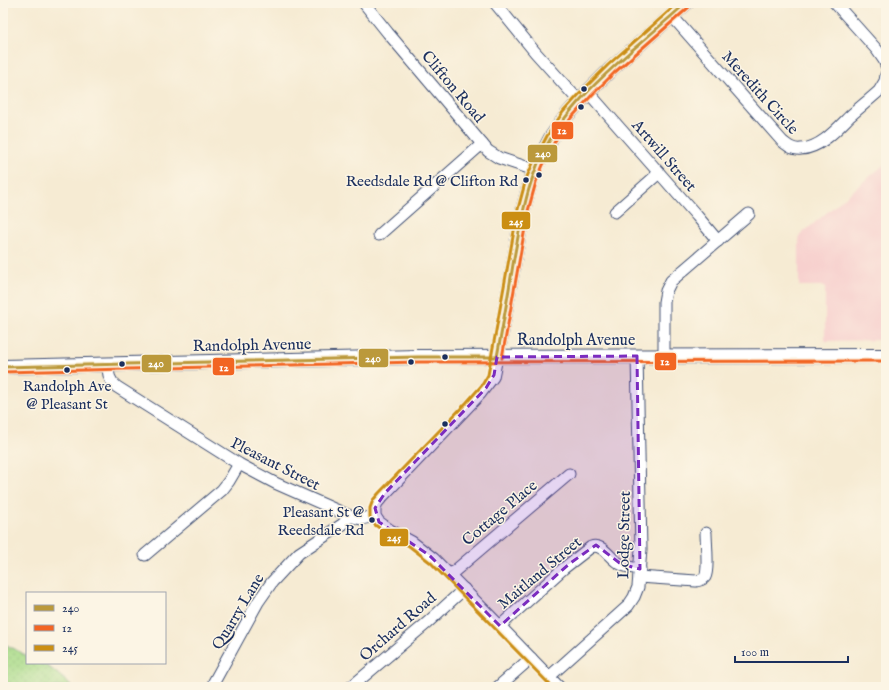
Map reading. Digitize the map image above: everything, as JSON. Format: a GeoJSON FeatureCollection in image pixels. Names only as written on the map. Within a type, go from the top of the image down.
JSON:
{"type":"FeatureCollection","features":[{"type":"Feature","properties":{"kind":"main road"},"geometry":{"type":"LineString","coordinates":[[497,357],[523,210],[535,170],[548,144],[567,114],[583,96],[611,69],[686,3]]}},
{"type":"Feature","properties":{"kind":"main road","name":"Randolph Avenue"},"geometry":{"type":"LineString","coordinates":[[3,367],[411,357],[886,356]]}},
{"type":"Feature","properties":{"kind":"street","name":"Clifton Road"},"geometry":{"type":"LineString","coordinates":[[364,3],[488,151],[495,156],[535,170]]}},
{"type":"Feature","properties":{"kind":"street","name":"Artwill Street"},"geometry":{"type":"LineString","coordinates":[[495,3],[535,52],[583,96],[659,173],[718,241]]}},
{"type":"Feature","properties":{"kind":"street"},"geometry":{"type":"LineString","coordinates":[[835,3],[877,50],[886,65]]}},
{"type":"Feature","properties":{"kind":"street","name":"Meredith Circle"},"geometry":{"type":"LineString","coordinates":[[672,16],[782,141],[794,149],[800,150],[810,147],[825,139],[879,91],[886,75]]}},
{"type":"Feature","properties":{"kind":"street"},"geometry":{"type":"LineString","coordinates":[[379,234],[482,144]]}},
{"type":"Feature","properties":{"kind":"street"},"geometry":{"type":"LineString","coordinates":[[615,212],[659,173]]}},
{"type":"Feature","properties":{"kind":"street"},"geometry":{"type":"LineString","coordinates":[[664,356],[664,296],[668,286],[680,273],[749,214]]}},
{"type":"Feature","properties":{"kind":"street","name":"Lodge Street"},"geometry":{"type":"LineString","coordinates":[[549,677],[628,606],[632,602],[636,593],[641,540],[637,356]]}},
{"type":"Feature","properties":{"kind":"street"},"geometry":{"type":"LineString","coordinates":[[497,357],[494,375],[486,388],[383,496],[376,506],[375,511],[377,520],[381,524],[420,548],[438,563],[559,687]]}},
{"type":"Feature","properties":{"kind":"street","name":"Pleasant Street"},"geometry":{"type":"LineString","coordinates":[[108,364],[108,374],[112,382],[117,387],[239,464],[275,483],[349,516],[361,519],[376,516]]}},
{"type":"Feature","properties":{"kind":"street"},"geometry":{"type":"LineString","coordinates":[[145,555],[222,490],[230,481],[239,464]]}},
{"type":"Feature","properties":{"kind":"street","name":"Cottage Place"},"geometry":{"type":"LineString","coordinates":[[450,575],[569,474]]}},
{"type":"Feature","properties":{"kind":"street","name":"Quarry Lane"},"geometry":{"type":"LineString","coordinates":[[214,682],[260,598],[272,582],[299,553],[343,524],[349,516]]}},
{"type":"Feature","properties":{"kind":"street"},"geometry":{"type":"LineString","coordinates":[[639,573],[702,580],[705,576],[706,570],[706,533]]}},
{"type":"Feature","properties":{"kind":"street","name":"Maitland Street"},"geometry":{"type":"LineString","coordinates":[[500,626],[564,568],[591,547],[596,545],[603,549],[613,559],[639,573]]}},
{"type":"Feature","properties":{"kind":"street","name":"Orchard Road"},"geometry":{"type":"LineString","coordinates":[[351,687],[427,623],[464,589]]}},
{"type":"Feature","properties":{"kind":"street"},"geometry":{"type":"LineString","coordinates":[[498,687],[531,658]]}},
{"type":"Feature","properties":{"kind":"highlighted area"},"geometry":{"type":"Polygon","coordinates":[[[637,356],[640,569],[621,564],[596,545],[569,564],[500,626],[429,555],[379,522],[375,508],[385,493],[486,388],[494,375],[497,357],[637,356]]]}},
{"type":"Feature","properties":{"kind":"shaded area"},"geometry":{"type":"Polygon","coordinates":[[[886,163],[886,340],[825,341],[825,286],[799,286],[799,236],[886,163]]]}},
{"type":"Feature","properties":{"kind":"green space"},"geometry":{"type":"Polygon","coordinates":[[[3,643],[26,655],[26,664],[44,664],[72,687],[3,687],[3,643]]]}},
{"type":"Feature","properties":{"kind":"transit line","name":"245"},"geometry":{"type":"LineString","coordinates":[[552,687],[431,563],[409,546],[375,525],[370,517],[370,508],[373,500],[379,493],[467,402],[482,385],[488,375],[518,209],[526,179],[547,136],[563,112],[584,89],[608,65],[678,3]]}},
{"type":"Feature","properties":{"kind":"transit line","name":"240"},"geometry":{"type":"LineString","coordinates":[[497,357],[523,211],[531,181],[543,152],[568,114],[598,81],[686,3]]}},
{"type":"Feature","properties":{"kind":"transit line","name":"12"},"geometry":{"type":"LineString","coordinates":[[502,358],[528,211],[536,182],[555,141],[571,118],[592,95],[614,73],[689,7]]}},
{"type":"Feature","properties":{"kind":"transit line","name":"240"},"geometry":{"type":"LineString","coordinates":[[3,367],[418,357],[497,357]]}},
{"type":"Feature","properties":{"kind":"transit line","name":"12"},"geometry":{"type":"LineString","coordinates":[[3,372],[418,362],[886,361]]}},
{"type":"Feature","properties":{"kind":"place","name":"Reedsdale Rd @ Clifton Rd"},"geometry":{"type":"Point","coordinates":[526,180]}},
{"type":"Feature","properties":{"kind":"place","name":"Randolph Ave @ Pleasant St"},"geometry":{"type":"Point","coordinates":[67,370]}},
{"type":"Feature","properties":{"kind":"place","name":"Pleasant St @ Reedsdale Rd"},"geometry":{"type":"Point","coordinates":[372,520]}}]}
